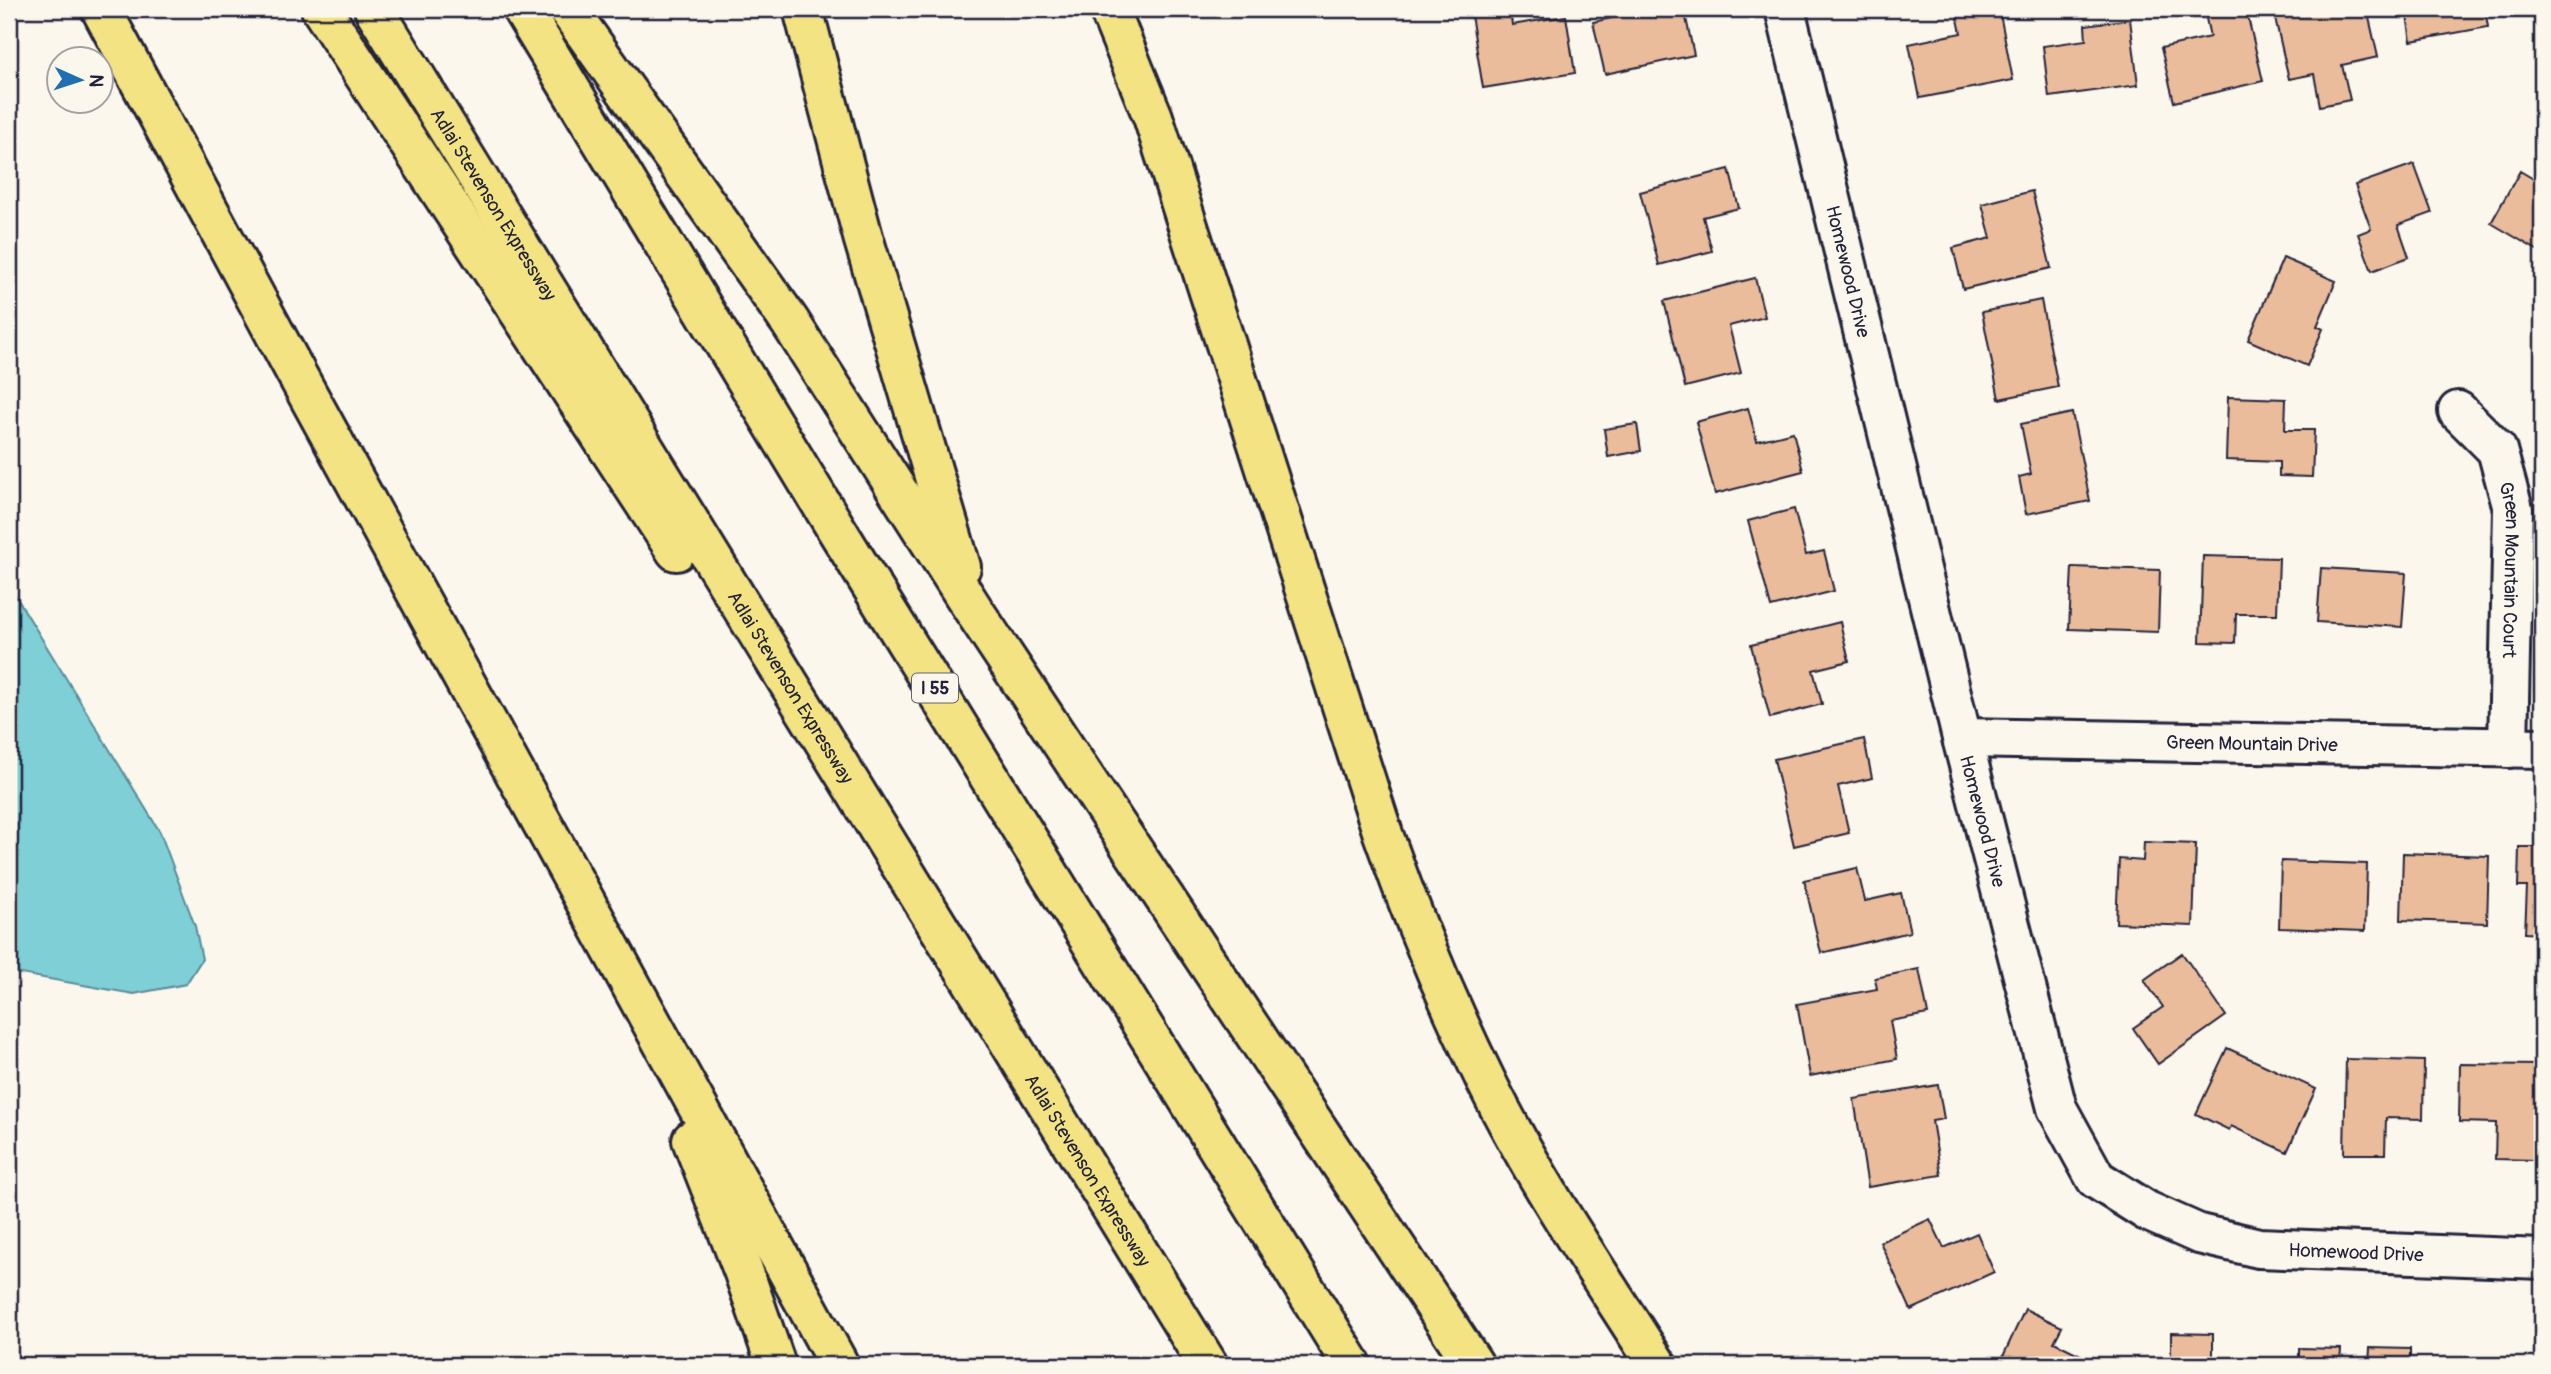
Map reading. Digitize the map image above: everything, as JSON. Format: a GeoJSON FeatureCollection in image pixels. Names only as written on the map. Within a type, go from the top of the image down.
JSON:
{"type":"FeatureCollection","features":[{"type":"Feature","properties":{"kind":"highway"},"geometry":{"type":"LineString","coordinates":[[101,9],[309,397],[839,1365]]}},
{"type":"Feature","properties":{"kind":"highway"},"geometry":{"type":"LineString","coordinates":[[321,9],[1169,1301]]}},
{"type":"Feature","properties":{"kind":"highway","name":"Adlai Stevenson Expressway"},"geometry":{"type":"LineString","coordinates":[[374,9],[1208,1365]]}},
{"type":"Feature","properties":{"kind":"highway","name":"I 55"},"geometry":{"type":"LineString","coordinates":[[522,9],[837,530],[1352,1365]]}},
{"type":"Feature","properties":{"kind":"highway"},"geometry":{"type":"LineString","coordinates":[[568,9],[790,322],[973,609],[1474,1365]]}},
{"type":"Feature","properties":{"kind":"highway"},"geometry":{"type":"LineString","coordinates":[[803,9],[863,237],[973,609]]}},
{"type":"Feature","properties":{"kind":"highway"},"geometry":{"type":"LineString","coordinates":[[1109,9],[1153,117],[1383,834],[1410,908],[1488,1085],[1549,1194],[1657,1365]]}},
{"type":"Feature","properties":{"kind":"highway"},"geometry":{"type":"LineString","coordinates":[[637,998],[743,1270],[776,1365]]}},
{"type":"Feature","properties":{"kind":"street","name":"Homewood Drive"},"geometry":{"type":"LineString","coordinates":[[1785,9],[1962,738],[2057,1108],[2096,1179],[2147,1211],[2199,1234],[2259,1248],[2542,1259]]}},
{"type":"Feature","properties":{"kind":"street","name":"Green Mountain Court"},"geometry":{"type":"LineString","coordinates":[[2458,411],[2497,450],[2513,509],[2525,748]]}},
{"type":"Feature","properties":{"kind":"street","name":"Green Mountain Drive"},"geometry":{"type":"LineString","coordinates":[[1962,738],[2525,748]]}},
{"type":"Feature","properties":{"kind":"water"},"geometry":{"type":"Polygon","coordinates":[[[9,585],[160,832],[195,926],[202,959],[186,984],[134,994],[9,972],[9,585]]]}},
{"type":"Feature","properties":{"kind":"building"},"geometry":{"type":"Polygon","coordinates":[[[1470,9],[1510,9],[1512,25],[1566,16],[1575,73],[1483,88],[1470,9]]]}},
{"type":"Feature","properties":{"kind":"building"},"geometry":{"type":"Polygon","coordinates":[[[1654,9],[1684,9],[1694,55],[1605,74],[1593,22],[1654,9]]]}},
{"type":"Feature","properties":{"kind":"building"},"geometry":{"type":"Polygon","coordinates":[[[1999,9],[2013,80],[1920,98],[1909,44],[1961,33],[1956,10],[1999,9]]]}},
{"type":"Feature","properties":{"kind":"building"},"geometry":{"type":"Polygon","coordinates":[[[2204,9],[2246,9],[2263,81],[2174,102],[2161,48],[2210,37],[2204,9]]]}},
{"type":"Feature","properties":{"kind":"building"},"geometry":{"type":"Polygon","coordinates":[[[2273,9],[2315,9],[2316,12],[2329,9],[2367,9],[2378,57],[2342,65],[2350,100],[2320,106],[2314,74],[2289,79],[2273,9]]]}},
{"type":"Feature","properties":{"kind":"building"},"geometry":{"type":"Polygon","coordinates":[[[2406,9],[2485,9],[2488,27],[2411,41],[2406,9]]]}},
{"type":"Feature","properties":{"kind":"building"},"geometry":{"type":"Polygon","coordinates":[[[2130,19],[2138,85],[2049,97],[2043,46],[2086,40],[2085,25],[2130,19]]]}},
{"type":"Feature","properties":{"kind":"building"},"geometry":{"type":"Polygon","coordinates":[[[2414,164],[2432,213],[2398,225],[2409,257],[2372,271],[2358,234],[2371,229],[2355,185],[2414,164]]]}},
{"type":"Feature","properties":{"kind":"building"},"geometry":{"type":"Polygon","coordinates":[[[1729,169],[1739,208],[1703,217],[1712,251],[1659,265],[1640,192],[1729,169]]]}},
{"type":"Feature","properties":{"kind":"building"},"geometry":{"type":"Polygon","coordinates":[[[2520,171],[2542,184],[2542,253],[2491,223],[2520,171]]]}},
{"type":"Feature","properties":{"kind":"building"},"geometry":{"type":"Polygon","coordinates":[[[2032,191],[2051,268],[1963,289],[1953,248],[1991,238],[1982,204],[2032,191]]]}},
{"type":"Feature","properties":{"kind":"building"},"geometry":{"type":"Polygon","coordinates":[[[2283,258],[2336,281],[2317,326],[2323,329],[2307,366],[2248,340],[2283,258]]]}},
{"type":"Feature","properties":{"kind":"building"},"geometry":{"type":"Polygon","coordinates":[[[1755,278],[1765,317],[1729,326],[1741,373],[1685,387],[1664,301],[1755,278]]]}},
{"type":"Feature","properties":{"kind":"building"},"geometry":{"type":"Polygon","coordinates":[[[2041,300],[2058,387],[1999,399],[1982,312],[2041,300]]]}},
{"type":"Feature","properties":{"kind":"building"},"geometry":{"type":"Polygon","coordinates":[[[2228,397],[2286,399],[2285,430],[2314,430],[2312,477],[2279,476],[2279,462],[2226,460],[2228,397]]]}},
{"type":"Feature","properties":{"kind":"building"},"geometry":{"type":"Polygon","coordinates":[[[1748,408],[1757,441],[1793,432],[1803,471],[1715,494],[1696,422],[1748,408]]]}},
{"type":"Feature","properties":{"kind":"building"},"geometry":{"type":"Polygon","coordinates":[[[2072,413],[2090,501],[2026,514],[2019,477],[2031,474],[2021,424],[2072,413]]]}},
{"type":"Feature","properties":{"kind":"building"},"geometry":{"type":"Polygon","coordinates":[[[1637,424],[1641,451],[1608,457],[1604,429],[1637,424]]]}},
{"type":"Feature","properties":{"kind":"building"},"geometry":{"type":"Polygon","coordinates":[[[1794,509],[1806,555],[1824,551],[1834,591],[1771,607],[1748,521],[1794,509]]]}},
{"type":"Feature","properties":{"kind":"building"},"geometry":{"type":"Polygon","coordinates":[[[2203,556],[2279,558],[2277,614],[2236,614],[2235,643],[2200,642],[2203,556]]]}},
{"type":"Feature","properties":{"kind":"building"},"geometry":{"type":"Polygon","coordinates":[[[2072,567],[2160,570],[2158,632],[2069,629],[2072,567]]]}},
{"type":"Feature","properties":{"kind":"building"},"geometry":{"type":"Polygon","coordinates":[[[2321,568],[2406,573],[2402,627],[2317,622],[2321,568]]]}},
{"type":"Feature","properties":{"kind":"building"},"geometry":{"type":"Polygon","coordinates":[[[1840,622],[1849,661],[1813,670],[1822,704],[1770,718],[1751,645],[1840,622]]]}},
{"type":"Feature","properties":{"kind":"building"},"geometry":{"type":"Polygon","coordinates":[[[1864,739],[1872,778],[1838,786],[1849,833],[1794,846],[1774,759],[1864,739]]]}},
{"type":"Feature","properties":{"kind":"building"},"geometry":{"type":"Polygon","coordinates":[[[2144,842],[2196,844],[2193,926],[2116,923],[2119,859],[2143,861],[2144,842]]]}},
{"type":"Feature","properties":{"kind":"building"},"geometry":{"type":"Polygon","coordinates":[[[2519,847],[2542,847],[2542,934],[2525,933],[2527,887],[2518,887],[2519,847]]]}},
{"type":"Feature","properties":{"kind":"building"},"geometry":{"type":"Polygon","coordinates":[[[2403,853],[2489,856],[2487,923],[2401,920],[2403,853]]]}},
{"type":"Feature","properties":{"kind":"building"},"geometry":{"type":"Polygon","coordinates":[[[2281,861],[2367,864],[2365,931],[2279,928],[2281,861]]]}},
{"type":"Feature","properties":{"kind":"building"},"geometry":{"type":"Polygon","coordinates":[[[1857,868],[1865,901],[1901,893],[1910,932],[1821,953],[1804,880],[1857,868]]]}},
{"type":"Feature","properties":{"kind":"building"},"geometry":{"type":"Polygon","coordinates":[[[2182,953],[2226,1016],[2158,1064],[2133,1028],[2163,1007],[2144,980],[2182,953]]]}},
{"type":"Feature","properties":{"kind":"building"},"geometry":{"type":"Polygon","coordinates":[[[1919,969],[1928,1014],[1890,1021],[1897,1059],[1810,1076],[1797,1004],[1877,989],[1875,978],[1919,969]]]}},
{"type":"Feature","properties":{"kind":"building"},"geometry":{"type":"Polygon","coordinates":[[[2227,1048],[2316,1089],[2287,1152],[2231,1126],[2229,1130],[2196,1114],[2227,1048]]]}},
{"type":"Feature","properties":{"kind":"building"},"geometry":{"type":"Polygon","coordinates":[[[2346,1059],[2424,1061],[2423,1119],[2386,1118],[2385,1154],[2344,1154],[2346,1059]]]}},
{"type":"Feature","properties":{"kind":"building"},"geometry":{"type":"Polygon","coordinates":[[[2460,1064],[2538,1065],[2536,1160],[2495,1159],[2496,1123],[2459,1122],[2460,1064]]]}},
{"type":"Feature","properties":{"kind":"building"},"geometry":{"type":"Polygon","coordinates":[[[1938,1085],[1944,1119],[1932,1121],[1941,1175],[1868,1187],[1854,1099],[1938,1085]]]}},
{"type":"Feature","properties":{"kind":"building"},"geometry":{"type":"Polygon","coordinates":[[[1930,1219],[1944,1248],[1977,1233],[1994,1272],[1911,1310],[1880,1242],[1930,1219]]]}},
{"type":"Feature","properties":{"kind":"building"},"geometry":{"type":"Polygon","coordinates":[[[2025,1309],[2062,1327],[2054,1342],[2097,1363],[2096,1365],[1999,1365],[2025,1309]]]}},
{"type":"Feature","properties":{"kind":"building"},"geometry":{"type":"Polygon","coordinates":[[[2171,1333],[2213,1334],[2213,1365],[2171,1365],[2171,1333]]]}},
{"type":"Feature","properties":{"kind":"building"},"geometry":{"type":"Polygon","coordinates":[[[2299,1348],[2341,1349],[2340,1365],[2299,1365],[2299,1348]]]}},
{"type":"Feature","properties":{"kind":"building"},"geometry":{"type":"Polygon","coordinates":[[[2370,1348],[2410,1349],[2410,1365],[2369,1365],[2370,1348]]]}}]}
